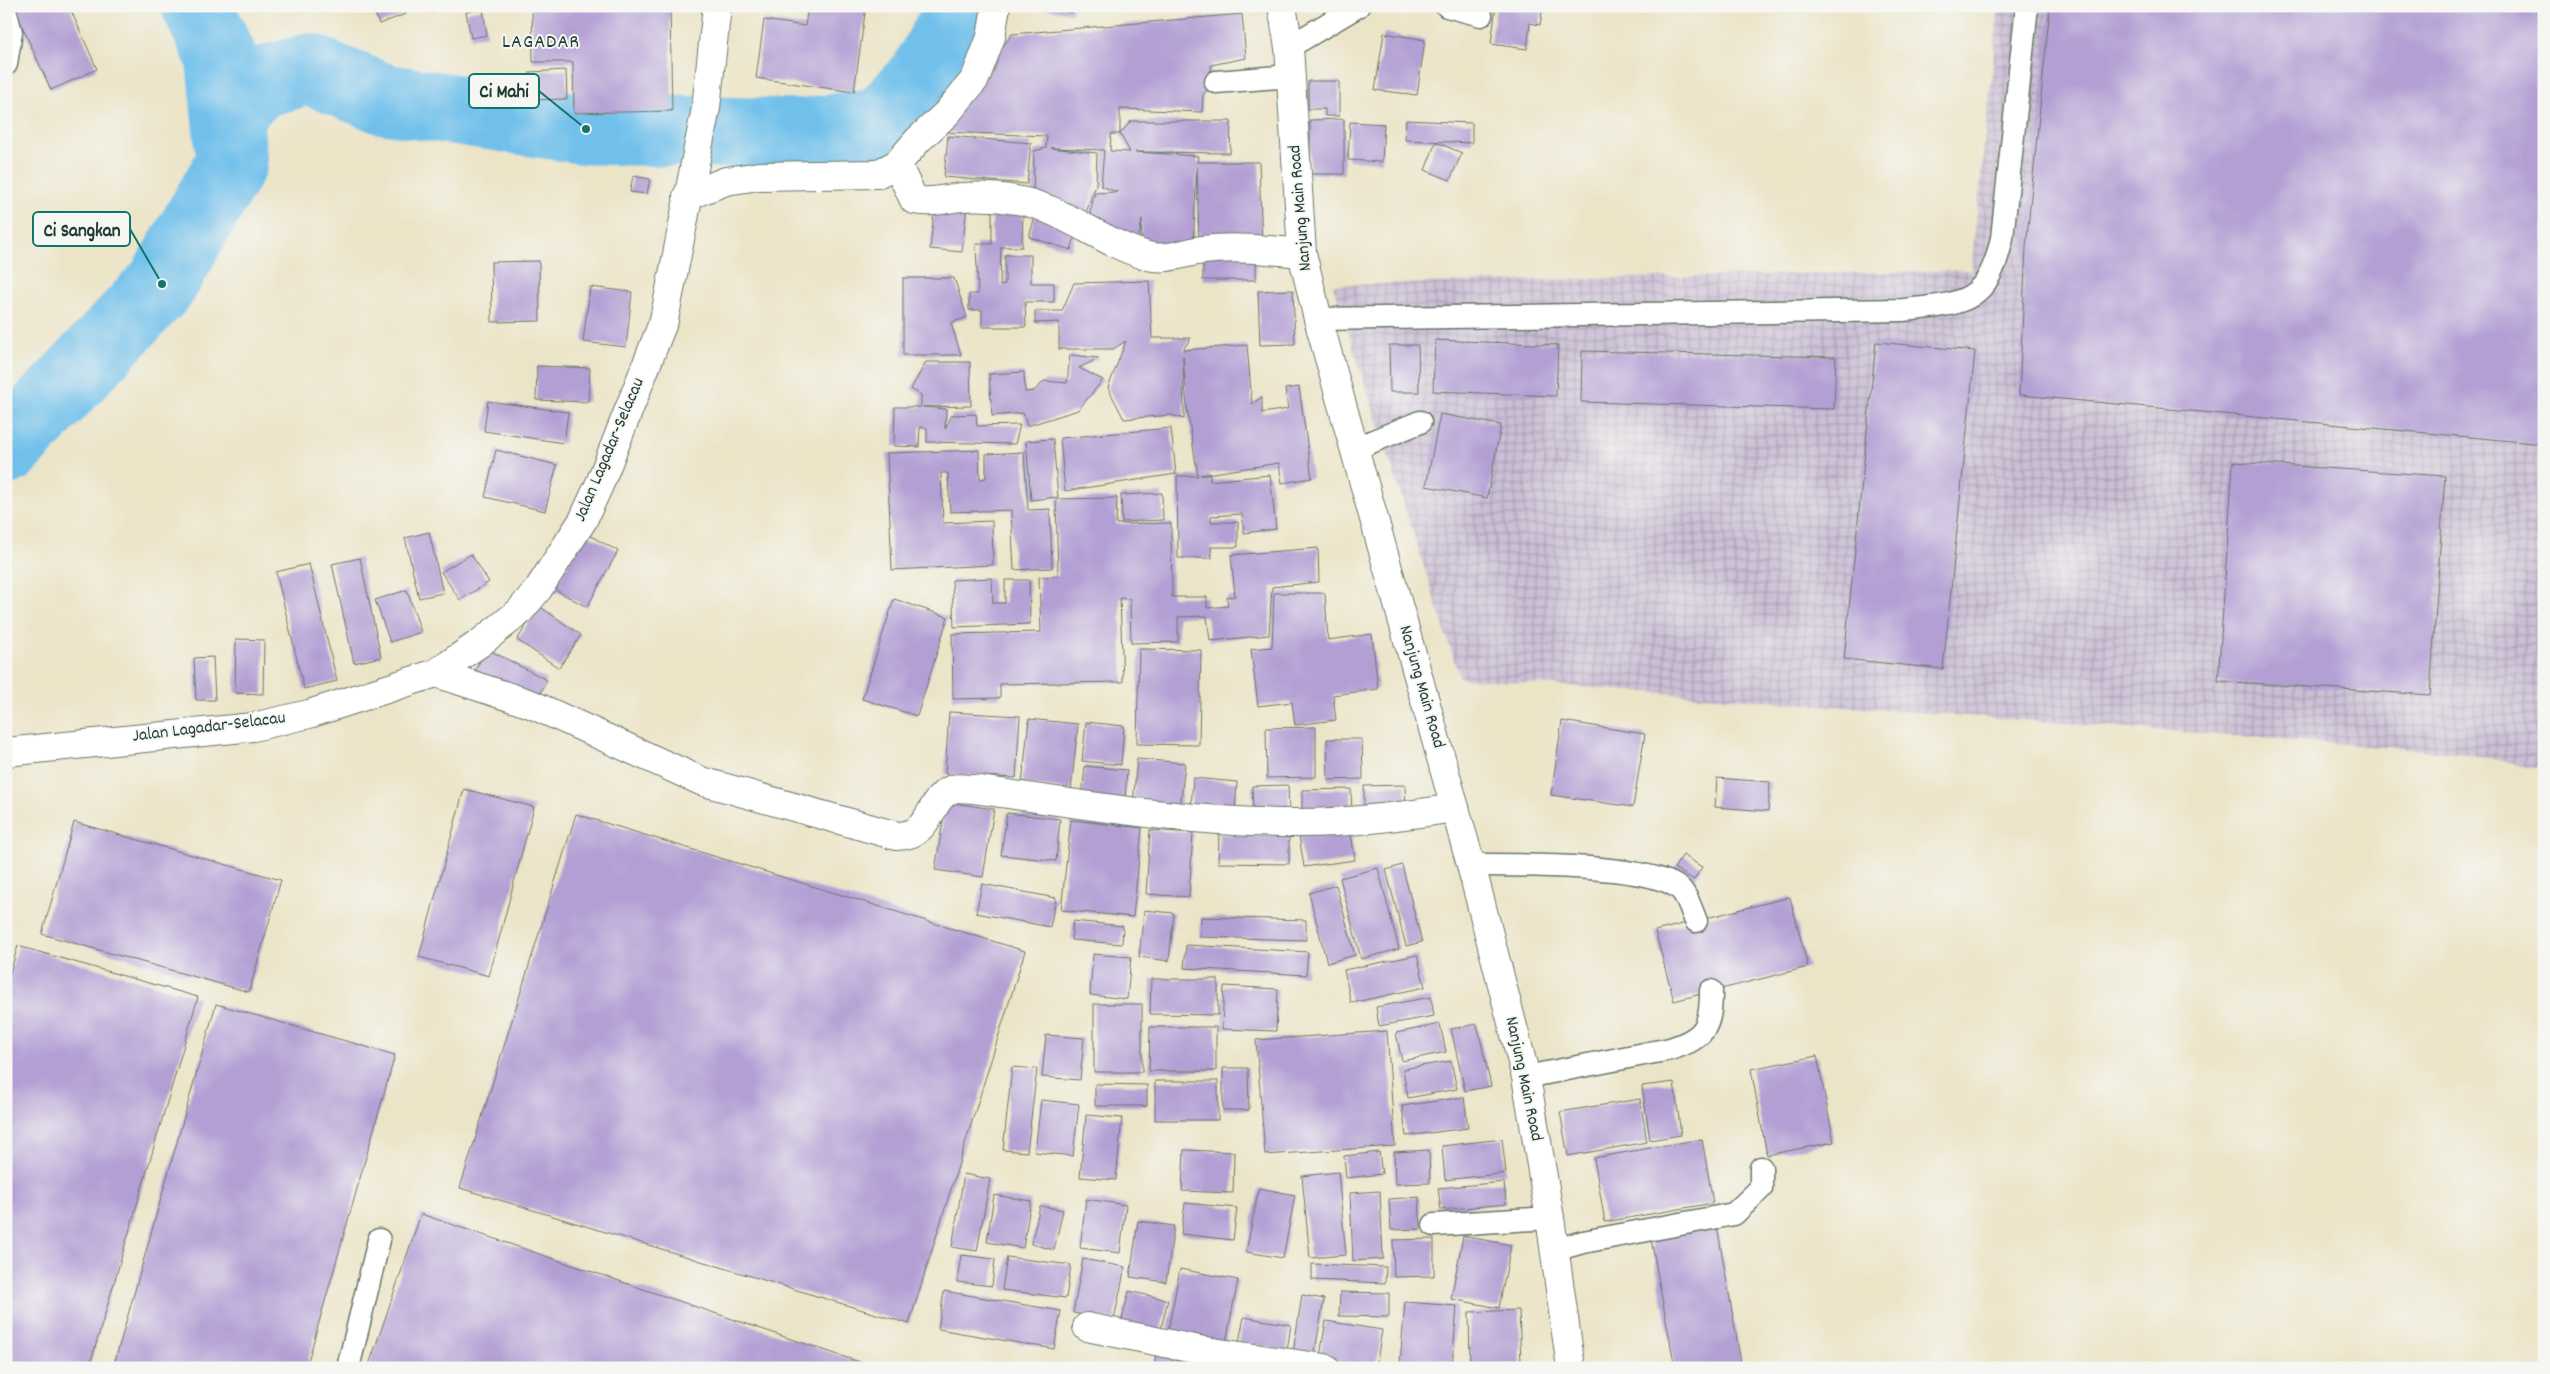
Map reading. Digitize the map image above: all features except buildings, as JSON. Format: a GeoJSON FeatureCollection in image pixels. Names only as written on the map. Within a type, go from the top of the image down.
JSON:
{"type":"FeatureCollection","features":[{"type":"Feature","properties":{"kind":"street","name":"Jalan Lagadar-Selacau"},"geometry":{"type":"LineString","coordinates":[[6,752],[253,727],[309,714],[436,673],[480,643],[518,612],[540,588],[582,520],[600,483],[664,320],[687,196],[706,108],[717,6]]}},
{"type":"Feature","properties":{"kind":"street"},"geometry":{"type":"LineString","coordinates":[[687,196],[726,181],[759,176],[877,174],[898,164],[918,140],[947,113],[974,79],[991,37],[996,6]]}},
{"type":"Feature","properties":{"kind":"street","name":"Nanjung Main Road"},"geometry":{"type":"LineString","coordinates":[[1282,6],[1289,47],[1302,253],[1354,450],[1471,865],[1526,1077],[1555,1250],[1571,1368]]}},
{"type":"Feature","properties":{"kind":"street"},"geometry":{"type":"LineString","coordinates":[[898,164],[914,200],[925,202],[965,197],[992,197],[1035,204],[1098,236],[1149,257],[1179,257],[1202,250],[1218,249],[1265,249],[1302,253]]}},
{"type":"Feature","properties":{"kind":"street"},"geometry":{"type":"LineString","coordinates":[[436,673],[531,704],[701,781],[897,836],[906,835],[925,824],[943,796],[954,789],[973,789],[1150,814],[1216,820],[1297,823],[1382,819],[1455,808]]}},
{"type":"Feature","properties":{"kind":"street"},"geometry":{"type":"LineString","coordinates":[[1087,1327],[1199,1350],[1325,1368]]}},
{"type":"Feature","properties":{"kind":"lane"},"geometry":{"type":"LineString","coordinates":[[1289,47],[1358,6]]}},
{"type":"Feature","properties":{"kind":"lane"},"geometry":{"type":"LineString","coordinates":[[1447,6],[1481,15]]}},
{"type":"Feature","properties":{"kind":"lane"},"geometry":{"type":"LineString","coordinates":[[1318,319],[1903,310],[1937,306],[1964,299],[1987,282],[1996,262],[2002,238],[2027,6]]}},
{"type":"Feature","properties":{"kind":"lane"},"geometry":{"type":"LineString","coordinates":[[6,14],[11,32],[6,64]]}},
{"type":"Feature","properties":{"kind":"lane"},"geometry":{"type":"LineString","coordinates":[[1216,82],[1291,76]]}},
{"type":"Feature","properties":{"kind":"lane"},"geometry":{"type":"LineString","coordinates":[[1354,450],[1420,422]]}},
{"type":"Feature","properties":{"kind":"lane"},"geometry":{"type":"LineString","coordinates":[[1471,865],[1557,865],[1641,874],[1666,880],[1682,891],[1696,921]]}},
{"type":"Feature","properties":{"kind":"lane"},"geometry":{"type":"LineString","coordinates":[[1526,1077],[1670,1049],[1692,1042],[1703,1032],[1706,1025],[1711,1011],[1711,991]]}},
{"type":"Feature","properties":{"kind":"lane"},"geometry":{"type":"LineString","coordinates":[[1555,1250],[1583,1242],[1734,1214],[1761,1188],[1761,1168]]}},
{"type":"Feature","properties":{"kind":"lane"},"geometry":{"type":"LineString","coordinates":[[1434,1225],[1550,1218]]}},
{"type":"Feature","properties":{"kind":"lane"},"geometry":{"type":"LineString","coordinates":[[348,1368],[379,1240]]}},
{"type":"Feature","properties":{"kind":"shaded area"},"geometry":{"type":"Polygon","coordinates":[[[1999,6],[2544,6],[2544,769],[2462,753],[1460,678],[1333,285],[1971,270],[1999,6]]]}},
{"type":"Feature","properties":{"kind":"waterway"},"geometry":{"type":"LineString","coordinates":[[6,450],[162,284],[232,162],[221,56],[197,6]]}},
{"type":"Feature","properties":{"kind":"waterway"},"geometry":{"type":"LineString","coordinates":[[227,113],[259,83],[309,69],[384,99],[586,129],[800,134],[881,122],[924,76],[954,22],[958,6]]}},
{"type":"Feature","properties":{"kind":"place","name":"Ci Mahi"},"geometry":{"type":"Point","coordinates":[586,129]}},
{"type":"Feature","properties":{"kind":"place","name":"Ci Sangkan"},"geometry":{"type":"Point","coordinates":[162,284]}},
{"type":"Feature","properties":{"kind":"district","name":"LAGADAR"},"geometry":{"type":"Point","coordinates":[541,43]}}]}
